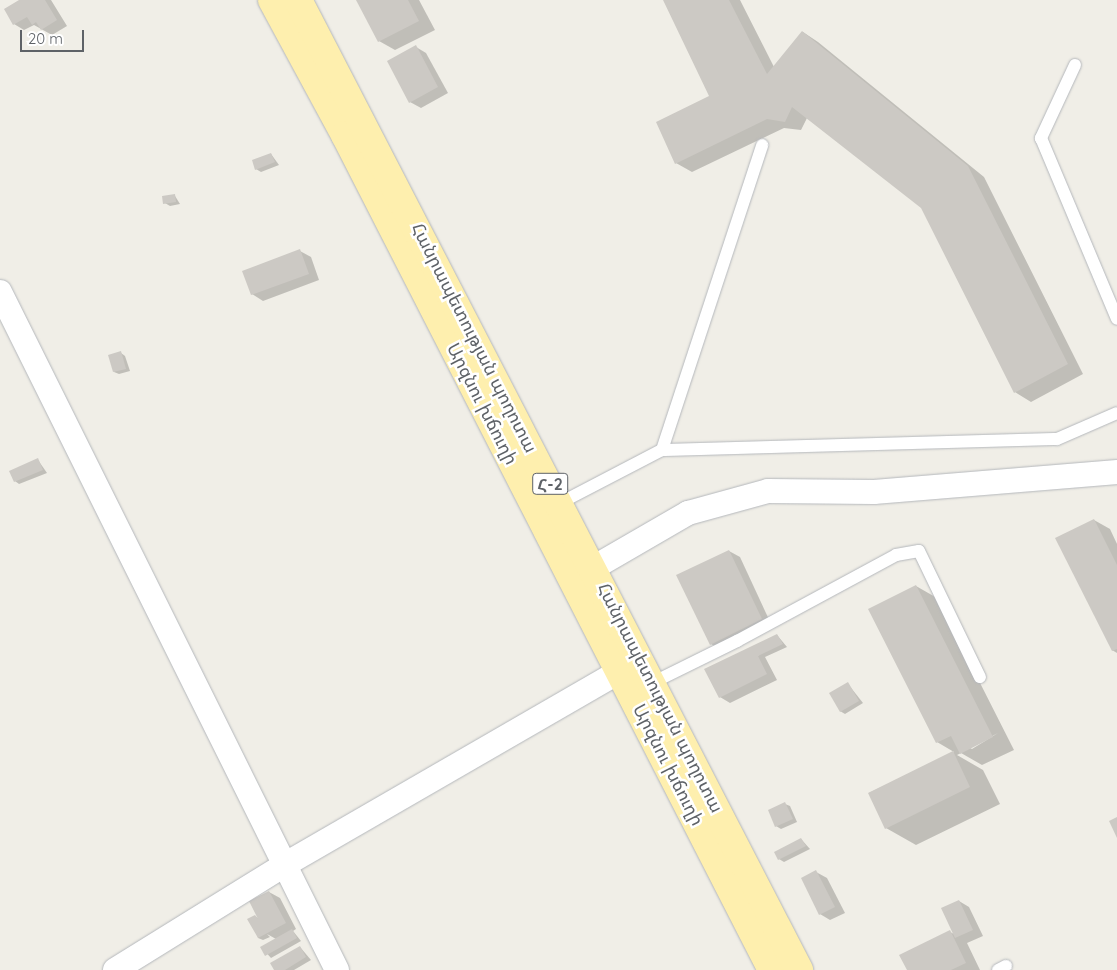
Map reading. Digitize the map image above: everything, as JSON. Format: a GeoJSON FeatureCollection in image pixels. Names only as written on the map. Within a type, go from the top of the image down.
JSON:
{"type":"FeatureCollection","features":[{"type":"Feature","properties":{"kind":"main road","name":"Արզնու խճուղի"},"geometry":{"type":"LineString","coordinates":[[272,0],[620,671],[772,970]]}},
{"type":"Feature","properties":{"kind":"main road","name":"Հանրապետության պողոտա"},"geometry":{"type":"LineString","coordinates":[[298,0],[560,503],[799,970]]}},
{"type":"Feature","properties":{"kind":"street"},"geometry":{"type":"LineString","coordinates":[[0,292],[286,864],[337,970]]}},
{"type":"Feature","properties":{"kind":"street"},"geometry":{"type":"LineString","coordinates":[[593,568],[688,513],[768,491],[874,492],[1117,472]]}},
{"type":"Feature","properties":{"kind":"street"},"geometry":{"type":"LineString","coordinates":[[115,970],[286,864],[620,671]]}},
{"type":"Feature","properties":{"kind":"lane"},"geometry":{"type":"LineString","coordinates":[[1075,65],[1041,138],[1117,319]]}},
{"type":"Feature","properties":{"kind":"lane"},"geometry":{"type":"LineString","coordinates":[[662,450],[762,145]]}},
{"type":"Feature","properties":{"kind":"lane"},"geometry":{"type":"LineString","coordinates":[[560,503],[662,450],[1057,439],[1117,414]]}},
{"type":"Feature","properties":{"kind":"lane"},"geometry":{"type":"LineString","coordinates":[[652,683],[738,641],[896,554],[919,551],[980,677]]}},
{"type":"Feature","properties":{"kind":"building"},"geometry":{"type":"Polygon","coordinates":[[[19,0],[45,0],[57,20],[41,30],[36,22],[32,25],[27,17],[13,25],[4,9],[19,0]]]}},
{"type":"Feature","properties":{"kind":"building"},"geometry":{"type":"Polygon","coordinates":[[[356,0],[408,0],[419,21],[378,42],[356,0]]]}},
{"type":"Feature","properties":{"kind":"building"},"geometry":{"type":"Polygon","coordinates":[[[663,0],[729,0],[767,74],[802,31],[968,166],[1068,364],[1014,393],[921,208],[792,107],[785,122],[767,119],[675,164],[656,122],[709,96],[663,0]]]}},
{"type":"Feature","properties":{"kind":"building"},"geometry":{"type":"Polygon","coordinates":[[[416,45],[438,87],[409,103],[387,61],[416,45]]]}},
{"type":"Feature","properties":{"kind":"building"},"geometry":{"type":"Polygon","coordinates":[[[271,153],[275,162],[255,170],[252,160],[271,153]]]}},
{"type":"Feature","properties":{"kind":"building"},"geometry":{"type":"Polygon","coordinates":[[[175,194],[176,202],[163,204],[162,196],[175,194]]]}},
{"type":"Feature","properties":{"kind":"building"},"geometry":{"type":"Polygon","coordinates":[[[300,249],[309,274],[251,295],[242,271],[300,249]]]}},
{"type":"Feature","properties":{"kind":"building"},"geometry":{"type":"Polygon","coordinates":[[[121,351],[126,369],[113,372],[108,355],[121,351]]]}},
{"type":"Feature","properties":{"kind":"building"},"geometry":{"type":"Polygon","coordinates":[[[38,458],[43,470],[14,482],[9,471],[38,458]]]}},
{"type":"Feature","properties":{"kind":"building"},"geometry":{"type":"Polygon","coordinates":[[[1094,519],[1117,565],[1117,649],[1112,651],[1055,538],[1094,519]]]}},
{"type":"Feature","properties":{"kind":"building"},"geometry":{"type":"Polygon","coordinates":[[[729,550],[762,619],[710,645],[676,575],[729,550]]]}},
{"type":"Feature","properties":{"kind":"building"},"geometry":{"type":"Polygon","coordinates":[[[916,585],[993,737],[960,754],[951,736],[936,743],[868,609],[916,585]]]}},
{"type":"Feature","properties":{"kind":"building"},"geometry":{"type":"Polygon","coordinates":[[[777,634],[783,644],[758,656],[767,674],[719,698],[704,669],[777,634]]]}},
{"type":"Feature","properties":{"kind":"building"},"geometry":{"type":"Polygon","coordinates":[[[848,682],[859,701],[840,712],[829,693],[848,682]]]}},
{"type":"Feature","properties":{"kind":"building"},"geometry":{"type":"Polygon","coordinates":[[[953,751],[970,787],[885,829],[868,793],[953,751]]]}},
{"type":"Feature","properties":{"kind":"building"},"geometry":{"type":"Polygon","coordinates":[[[785,802],[793,819],[775,827],[768,810],[785,802]]]}},
{"type":"Feature","properties":{"kind":"building"},"geometry":{"type":"Polygon","coordinates":[[[1117,817],[1117,838],[1109,821],[1117,817]]]}},
{"type":"Feature","properties":{"kind":"building"},"geometry":{"type":"Polygon","coordinates":[[[801,838],[806,846],[778,860],[774,852],[801,838]]]}},
{"type":"Feature","properties":{"kind":"building"},"geometry":{"type":"Polygon","coordinates":[[[816,870],[835,907],[819,915],[801,878],[816,870]]]}},
{"type":"Feature","properties":{"kind":"building"},"geometry":{"type":"Polygon","coordinates":[[[269,891],[286,923],[258,938],[247,919],[255,915],[258,919],[249,901],[269,891]]]}},
{"type":"Feature","properties":{"kind":"building"},"geometry":{"type":"Polygon","coordinates":[[[959,900],[973,930],[955,938],[941,908],[959,900]]]}},
{"type":"Feature","properties":{"kind":"building"},"geometry":{"type":"Polygon","coordinates":[[[292,929],[297,938],[265,956],[260,947],[292,929]]]}},
{"type":"Feature","properties":{"kind":"building"},"geometry":{"type":"Polygon","coordinates":[[[950,930],[966,963],[951,970],[907,970],[899,955],[950,930]]]}},
{"type":"Feature","properties":{"kind":"building"},"geometry":{"type":"Polygon","coordinates":[[[300,946],[306,957],[285,970],[274,970],[270,963],[300,946]]]}}]}
